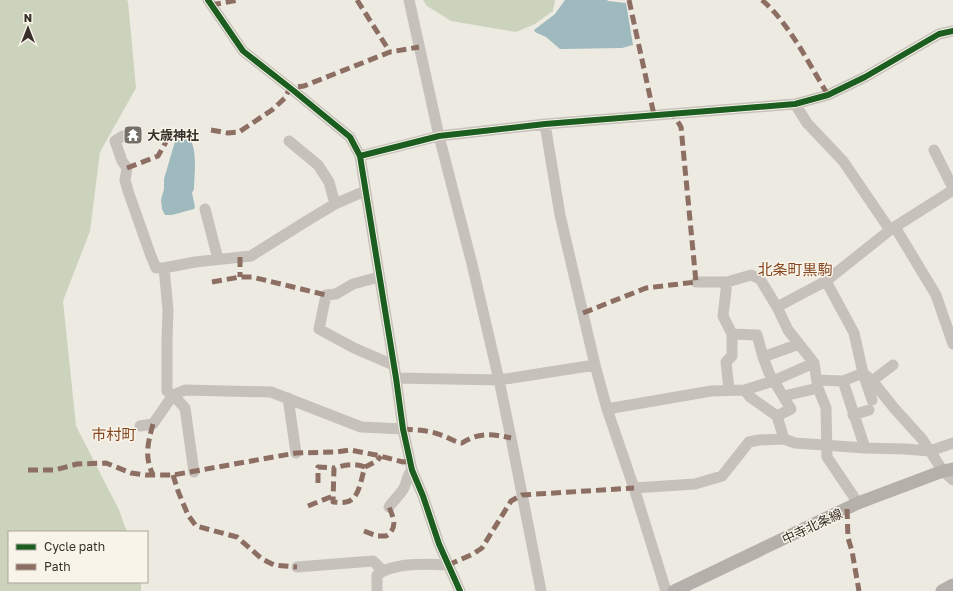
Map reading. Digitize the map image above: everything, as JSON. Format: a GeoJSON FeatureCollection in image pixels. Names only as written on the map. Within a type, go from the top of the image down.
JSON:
{"type":"FeatureCollection","features":[{"type":"Feature","properties":{"kind":"main road","name":"中寺北条線"},"geometry":{"type":"LineString","coordinates":[[674,591],[858,503],[950,474]]}},
{"type":"Feature","properties":{"kind":"main road"},"geometry":{"type":"LineString","coordinates":[[942,591],[953,585]]}},
{"type":"Feature","properties":{"kind":"street"},"geometry":{"type":"LineString","coordinates":[[208,0],[243,51],[350,138],[360,156],[394,363],[403,429],[412,470],[448,565],[460,591]]}},
{"type":"Feature","properties":{"kind":"street"},"geometry":{"type":"LineString","coordinates":[[409,0],[499,380],[541,591]]}},
{"type":"Feature","properties":{"kind":"street"},"geometry":{"type":"LineString","coordinates":[[360,156],[440,136],[545,124],[795,104],[828,94],[865,76],[939,34],[953,31]]}},
{"type":"Feature","properties":{"kind":"street"},"geometry":{"type":"LineString","coordinates":[[795,104],[807,123],[843,161],[892,229],[936,295],[953,344]]}},
{"type":"Feature","properties":{"kind":"street"},"geometry":{"type":"LineString","coordinates":[[545,124],[560,215],[595,366],[666,591]]}},
{"type":"Feature","properties":{"kind":"street"},"geometry":{"type":"LineString","coordinates":[[123,136],[115,141],[122,161],[127,168],[125,180],[128,191],[156,268],[251,256],[335,204],[365,191]]}},
{"type":"Feature","properties":{"kind":"street"},"geometry":{"type":"LineString","coordinates":[[289,141],[318,165],[329,182],[335,204]]}},
{"type":"Feature","properties":{"kind":"street"},"geometry":{"type":"LineString","coordinates":[[777,307],[826,281],[892,229],[953,189],[934,150]]}},
{"type":"Feature","properties":{"kind":"street"},"geometry":{"type":"LineString","coordinates":[[205,209],[218,259]]}},
{"type":"Feature","properties":{"kind":"street"},"geometry":{"type":"LineString","coordinates":[[164,268],[168,310],[167,391],[185,408],[194,472]]}},
{"type":"Feature","properties":{"kind":"street"},"geometry":{"type":"LineString","coordinates":[[696,282],[727,282],[751,275],[760,279],[777,307],[788,330],[814,363],[818,384],[826,408],[826,457],[858,503]]}},
{"type":"Feature","properties":{"kind":"street"},"geometry":{"type":"LineString","coordinates":[[379,277],[354,284],[336,294],[326,295],[319,329],[354,348],[391,364],[394,363]]}},
{"type":"Feature","properties":{"kind":"street"},"geometry":{"type":"LineString","coordinates":[[826,281],[854,333],[867,377],[922,439],[930,452],[950,474]]}},
{"type":"Feature","properties":{"kind":"street"},"geometry":{"type":"LineString","coordinates":[[727,282],[723,316],[732,334],[732,356],[726,362],[728,390]]}},
{"type":"Feature","properties":{"kind":"street"},"geometry":{"type":"LineString","coordinates":[[732,334],[757,335],[763,357],[773,381],[791,409],[777,416]]}},
{"type":"Feature","properties":{"kind":"street"},"geometry":{"type":"LineString","coordinates":[[763,357],[799,344]]}},
{"type":"Feature","properties":{"kind":"street"},"geometry":{"type":"LineString","coordinates":[[607,408],[711,391],[745,390],[773,381],[814,363]]}},
{"type":"Feature","properties":{"kind":"street"},"geometry":{"type":"LineString","coordinates":[[784,396],[818,384],[867,377],[893,365]]}},
{"type":"Feature","properties":{"kind":"street"},"geometry":{"type":"LineString","coordinates":[[396,378],[499,380],[595,366]]}},
{"type":"Feature","properties":{"kind":"street"},"geometry":{"type":"LineString","coordinates":[[853,415],[871,405],[865,379],[867,377]]}},
{"type":"Feature","properties":{"kind":"street"},"geometry":{"type":"LineString","coordinates":[[842,381],[865,448]]}},
{"type":"Feature","properties":{"kind":"street"},"geometry":{"type":"LineString","coordinates":[[140,426],[152,424],[172,395],[185,390],[228,390],[271,392],[361,427],[403,429]]}},
{"type":"Feature","properties":{"kind":"street"},"geometry":{"type":"LineString","coordinates":[[745,390],[750,397],[777,416],[784,439]]}},
{"type":"Feature","properties":{"kind":"street"},"geometry":{"type":"LineString","coordinates":[[288,398],[296,453]]}},
{"type":"Feature","properties":{"kind":"street"},"geometry":{"type":"LineString","coordinates":[[634,488],[695,484],[722,476],[749,442],[759,440],[784,439],[795,443],[905,449],[930,452],[953,443]]}},
{"type":"Feature","properties":{"kind":"street"},"geometry":{"type":"LineString","coordinates":[[389,508],[403,491],[408,474],[412,470]]}},
{"type":"Feature","properties":{"kind":"street"},"geometry":{"type":"LineString","coordinates":[[297,567],[373,561],[383,571]]}},
{"type":"Feature","properties":{"kind":"street"},"geometry":{"type":"LineString","coordinates":[[377,591],[377,575],[383,571],[393,568],[423,564],[448,565]]}},
{"type":"Feature","properties":{"kind":"green space"},"geometry":{"type":"Polygon","coordinates":[[[0,0],[127,0],[136,88],[100,152],[90,231],[63,301],[76,426],[119,510],[127,531],[8,531],[8,583],[141,583],[141,591],[0,591],[0,0]]]}},
{"type":"Feature","properties":{"kind":"green space"},"geometry":{"type":"Polygon","coordinates":[[[423,0],[555,0],[553,11],[535,24],[516,32],[451,21],[427,6],[423,0]]]}},
{"type":"Feature","properties":{"kind":"water"},"geometry":{"type":"Polygon","coordinates":[[[565,0],[607,0],[626,3],[633,45],[622,48],[560,49],[546,37],[535,32],[534,30],[555,14],[565,0]]]}},
{"type":"Feature","properties":{"kind":"water"},"geometry":{"type":"Polygon","coordinates":[[[182,133],[188,136],[194,149],[195,175],[194,189],[192,193],[195,207],[194,209],[172,215],[165,215],[162,209],[161,200],[164,189],[164,179],[176,138],[182,133]]]}},
{"type":"Feature","properties":{"kind":"marked path"},"geometry":{"type":"LineString","coordinates":[[211,5],[239,0]]}},
{"type":"Feature","properties":{"kind":"marked path"},"geometry":{"type":"LineString","coordinates":[[357,0],[390,52]]}},
{"type":"Feature","properties":{"kind":"marked path"},"geometry":{"type":"LineString","coordinates":[[629,0],[654,115]]}},
{"type":"Feature","properties":{"kind":"marked path"},"geometry":{"type":"LineString","coordinates":[[762,0],[772,9],[790,32],[828,95]]}},
{"type":"Feature","properties":{"kind":"marked path"},"geometry":{"type":"LineString","coordinates":[[211,130],[228,133],[239,132],[272,110],[285,98],[290,88],[304,86],[390,52],[419,47]]}},
{"type":"Feature","properties":{"kind":"marked path"},"geometry":{"type":"LineString","coordinates":[[583,313],[646,288],[696,282],[681,127],[673,114]]}},
{"type":"Feature","properties":{"kind":"marked path"},"geometry":{"type":"LineString","coordinates":[[127,168],[158,156],[166,142]]}},
{"type":"Feature","properties":{"kind":"marked path"},"geometry":{"type":"LineString","coordinates":[[240,257],[240,277]]}},
{"type":"Feature","properties":{"kind":"marked path"},"geometry":{"type":"LineString","coordinates":[[212,282],[240,277],[252,277],[326,295]]}},
{"type":"Feature","properties":{"kind":"marked path"},"geometry":{"type":"LineString","coordinates":[[153,424],[148,443],[148,462],[153,475]]}},
{"type":"Feature","properties":{"kind":"marked path"},"geometry":{"type":"LineString","coordinates":[[403,429],[432,432],[462,443],[468,439],[486,435],[511,438]]}},
{"type":"Feature","properties":{"kind":"marked path"},"geometry":{"type":"LineString","coordinates":[[28,470],[55,470],[77,464],[106,463],[131,473],[146,475],[173,475],[296,453],[336,452],[350,450],[403,462],[411,461]]}},
{"type":"Feature","properties":{"kind":"marked path"},"geometry":{"type":"LineString","coordinates":[[365,467],[350,465],[334,468],[333,502],[346,502],[351,500],[357,493],[365,467],[377,461],[381,456]]}},
{"type":"Feature","properties":{"kind":"marked path"},"geometry":{"type":"LineString","coordinates":[[318,483],[318,467],[334,468]]}},
{"type":"Feature","properties":{"kind":"marked path"},"geometry":{"type":"LineString","coordinates":[[173,475],[188,515],[196,526],[237,537],[262,559],[274,565],[297,567]]}},
{"type":"Feature","properties":{"kind":"marked path"},"geometry":{"type":"LineString","coordinates":[[448,565],[473,554],[482,548],[511,501],[522,495],[634,488]]}},
{"type":"Feature","properties":{"kind":"marked path"},"geometry":{"type":"LineString","coordinates":[[308,506],[333,496]]}},
{"type":"Feature","properties":{"kind":"marked path"},"geometry":{"type":"LineString","coordinates":[[364,531],[377,536],[386,536],[390,533],[394,523],[389,507]]}},
{"type":"Feature","properties":{"kind":"marked path"},"geometry":{"type":"LineString","coordinates":[[847,509],[848,538],[852,551],[859,591]]}},
{"type":"Feature","properties":{"kind":"cycle path"},"geometry":{"type":"LineString","coordinates":[[208,0],[243,51],[350,137],[360,156],[403,429],[412,470],[423,496],[439,544],[460,591]]}},
{"type":"Feature","properties":{"kind":"cycle path"},"geometry":{"type":"LineString","coordinates":[[360,156],[439,136],[545,124],[795,104],[828,95],[865,77],[939,34],[953,31]]}},
{"type":"Feature","properties":{"kind":"place","name":"大歳神社"},"geometry":{"type":"Point","coordinates":[133,135]}},
{"type":"Feature","properties":{"kind":"district","name":"北条町黒駒"},"geometry":{"type":"Point","coordinates":[795,269]}},
{"type":"Feature","properties":{"kind":"district","name":"市村町"},"geometry":{"type":"Point","coordinates":[114,434]}}]}
